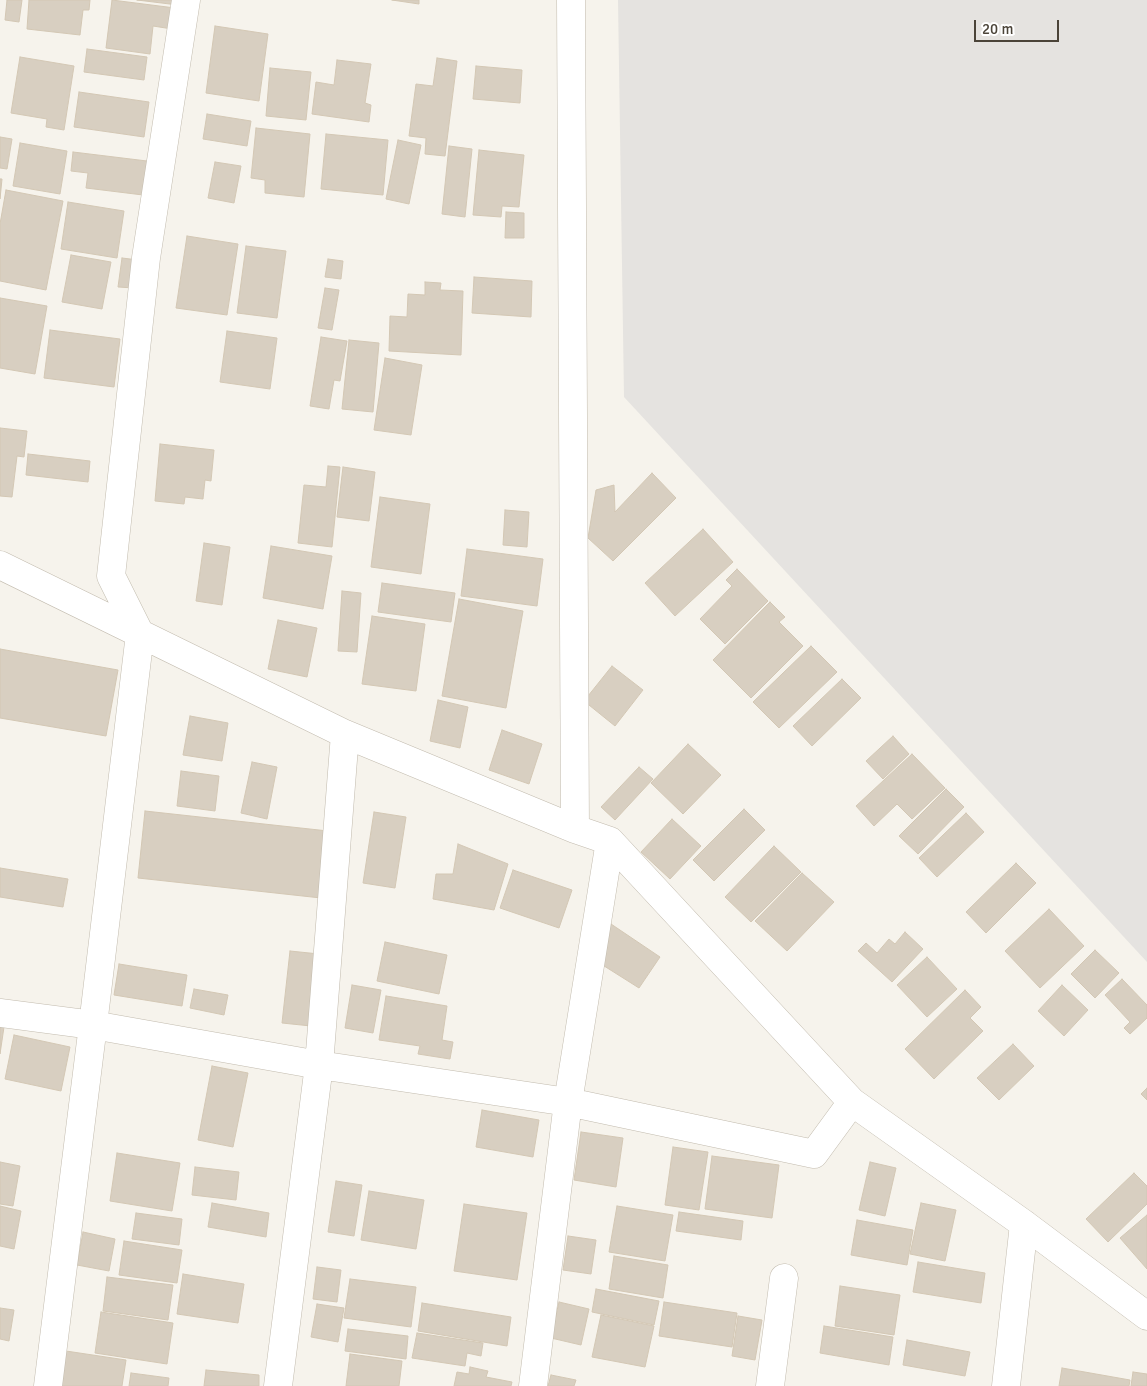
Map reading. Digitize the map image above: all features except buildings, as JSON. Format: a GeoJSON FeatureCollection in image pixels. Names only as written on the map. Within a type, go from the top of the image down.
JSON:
{"type":"FeatureCollection","features":[{"type":"Feature","properties":{"kind":"street"},"geometry":{"type":"LineString","coordinates":[[48,1386],[140,634],[110,576],[146,258],[186,0]]}},
{"type":"Feature","properties":{"kind":"street"},"geometry":{"type":"LineString","coordinates":[[571,0],[575,829]]}},
{"type":"Feature","properties":{"kind":"street"},"geometry":{"type":"LineString","coordinates":[[0,565],[345,734],[575,829],[610,841],[852,1102],[1024,1224],[1147,1316]]}},
{"type":"Feature","properties":{"kind":"street"},"geometry":{"type":"LineString","coordinates":[[278,1386],[319,1065],[345,734]]}},
{"type":"Feature","properties":{"kind":"street"},"geometry":{"type":"LineString","coordinates":[[533,1386],[568,1102],[610,841]]}},
{"type":"Feature","properties":{"kind":"street"},"geometry":{"type":"LineString","coordinates":[[0,1013],[93,1025],[319,1065],[568,1102],[814,1154],[852,1102]]}},
{"type":"Feature","properties":{"kind":"street"},"geometry":{"type":"LineString","coordinates":[[1006,1386],[1024,1224]]}},
{"type":"Feature","properties":{"kind":"street"},"geometry":{"type":"LineString","coordinates":[[770,1386],[784,1278]]}},
{"type":"Feature","properties":{"kind":"shaded area"},"geometry":{"type":"Polygon","coordinates":[[[618,0],[1147,0],[1147,962],[624,397],[618,0]]]}}]}
